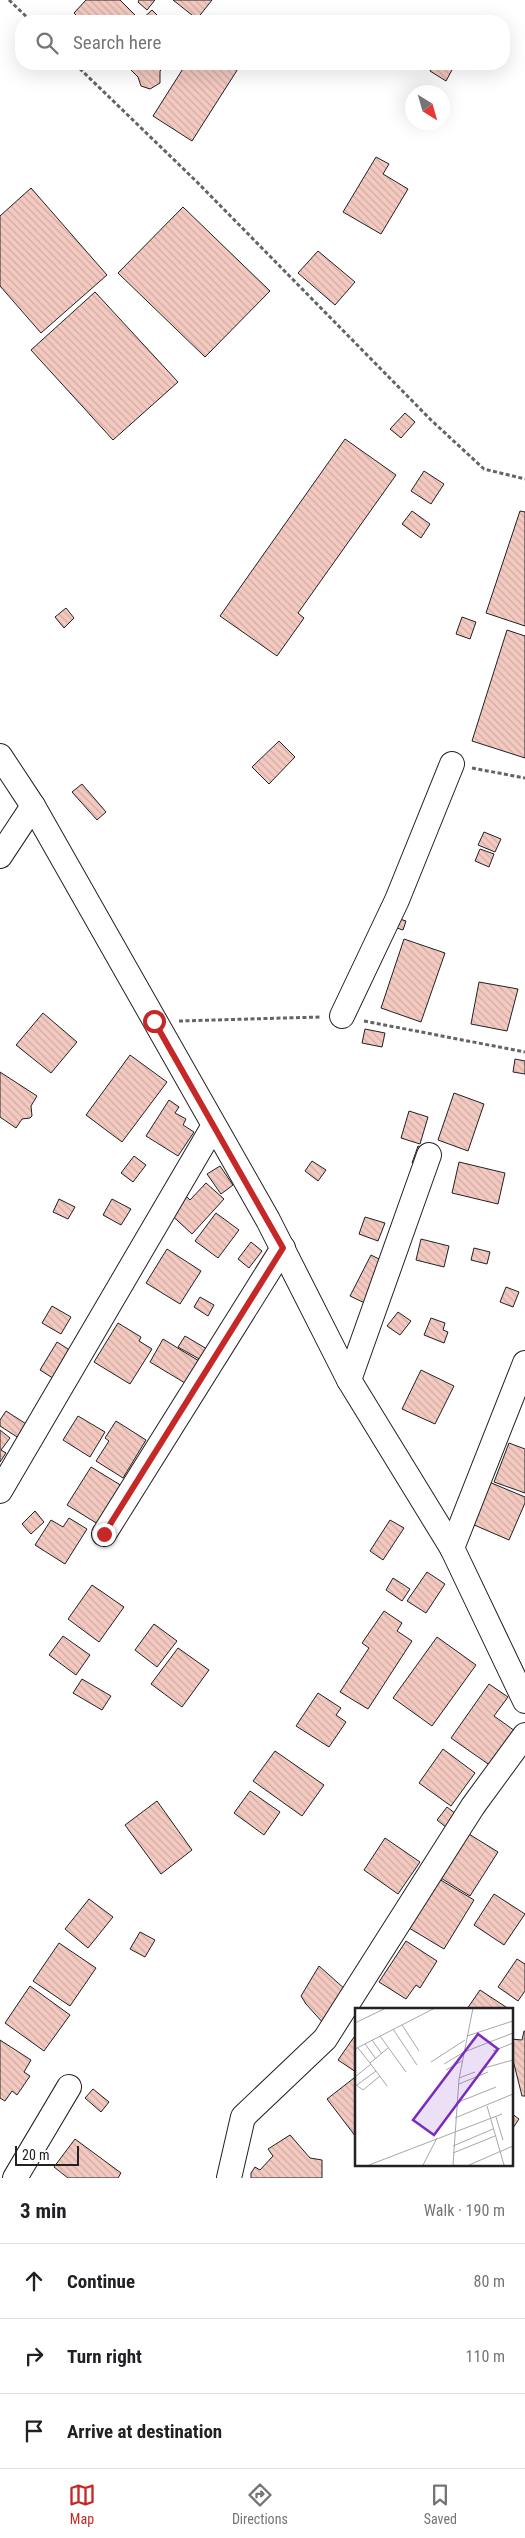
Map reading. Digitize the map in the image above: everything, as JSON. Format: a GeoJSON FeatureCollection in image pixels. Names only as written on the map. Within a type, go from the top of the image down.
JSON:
{"type":"FeatureCollection","features":[{"type":"Feature","properties":{"kind":"street"},"geometry":{"type":"LineString","coordinates":[[0,756],[33,806],[283,1248],[349,1380],[452,1548],[525,1701]]}},
{"type":"Feature","properties":{"kind":"street"},"geometry":{"type":"LineString","coordinates":[[342,1016],[397,900],[452,764]]}},
{"type":"Feature","properties":{"kind":"street"},"geometry":{"type":"LineString","coordinates":[[0,856],[33,806]]}},
{"type":"Feature","properties":{"kind":"street"},"geometry":{"type":"LineString","coordinates":[[0,1491],[213,1127]]}},
{"type":"Feature","properties":{"kind":"street"},"geometry":{"type":"LineString","coordinates":[[349,1380],[429,1155]]}},
{"type":"Feature","properties":{"kind":"street"},"geometry":{"type":"LineString","coordinates":[[104,1534],[283,1248]]}},
{"type":"Feature","properties":{"kind":"street"},"geometry":{"type":"LineString","coordinates":[[452,1548],[525,1363]]}},
{"type":"Feature","properties":{"kind":"street"},"geometry":{"type":"LineString","coordinates":[[229,2178],[243,2117],[325,2039],[473,1806],[525,1735]]}},
{"type":"Feature","properties":{"kind":"street"},"geometry":{"type":"LineString","coordinates":[[15,2178],[68,2087]]}},
{"type":"Feature","properties":{"kind":"path"},"geometry":{"type":"LineString","coordinates":[[9,0],[25,15]]}},
{"type":"Feature","properties":{"kind":"path"},"geometry":{"type":"LineString","coordinates":[[81,70],[198,183],[431,420],[484,469],[525,479]]}},
{"type":"Feature","properties":{"kind":"path"},"geometry":{"type":"LineString","coordinates":[[452,764],[525,778]]}},
{"type":"Feature","properties":{"kind":"building"},"geometry":{"type":"Polygon","coordinates":[[[86,0],[120,0],[135,15],[76,15],[74,13],[86,0]]]}},
{"type":"Feature","properties":{"kind":"building"},"geometry":{"type":"Polygon","coordinates":[[[139,0],[155,0],[147,10],[138,2],[139,0]]]}},
{"type":"Feature","properties":{"kind":"building"},"geometry":{"type":"Polygon","coordinates":[[[173,0],[212,0],[200,15],[192,15],[173,0]]]}},
{"type":"Feature","properties":{"kind":"building"},"geometry":{"type":"Polygon","coordinates":[[[152,10],[157,15],[147,15],[152,10]]]}},
{"type":"Feature","properties":{"kind":"building"},"geometry":{"type":"Polygon","coordinates":[[[131,70],[161,70],[160,83],[150,89],[141,86],[138,77],[131,70]]]}},
{"type":"Feature","properties":{"kind":"building"},"geometry":{"type":"Polygon","coordinates":[[[182,70],[237,70],[192,141],[153,116],[182,70]]]}},
{"type":"Feature","properties":{"kind":"building"},"geometry":{"type":"Polygon","coordinates":[[[431,70],[452,70],[446,81],[431,70]]]}},
{"type":"Feature","properties":{"kind":"building"},"geometry":{"type":"Polygon","coordinates":[[[376,157],[389,164],[383,174],[408,189],[381,234],[343,212],[376,157]]]}},
{"type":"Feature","properties":{"kind":"building"},"geometry":{"type":"Polygon","coordinates":[[[31,188],[107,275],[41,333],[0,286],[0,216],[31,188]]]}},
{"type":"Feature","properties":{"kind":"building"},"geometry":{"type":"Polygon","coordinates":[[[183,207],[270,291],[205,357],[118,273],[183,207]]]}},
{"type":"Feature","properties":{"kind":"building"},"geometry":{"type":"Polygon","coordinates":[[[318,251],[355,282],[335,305],[298,273],[318,251]]]}},
{"type":"Feature","properties":{"kind":"building"},"geometry":{"type":"Polygon","coordinates":[[[95,292],[178,382],[113,440],[31,350],[95,292]]]}},
{"type":"Feature","properties":{"kind":"building"},"geometry":{"type":"Polygon","coordinates":[[[405,413],[415,422],[401,438],[390,429],[405,413]]]}},
{"type":"Feature","properties":{"kind":"building"},"geometry":{"type":"Polygon","coordinates":[[[345,439],[396,475],[298,613],[304,618],[277,656],[220,616],[345,439]]]}},
{"type":"Feature","properties":{"kind":"building"},"geometry":{"type":"Polygon","coordinates":[[[424,471],[444,484],[431,504],[411,491],[424,471]]]}},
{"type":"Feature","properties":{"kind":"building"},"geometry":{"type":"Polygon","coordinates":[[[412,511],[430,524],[421,538],[402,524],[412,511]]]}},
{"type":"Feature","properties":{"kind":"building"},"geometry":{"type":"Polygon","coordinates":[[[520,511],[525,512],[525,626],[486,613],[520,511]]]}},
{"type":"Feature","properties":{"kind":"building"},"geometry":{"type":"Polygon","coordinates":[[[66,608],[74,618],[64,628],[55,617],[66,608]]]}},
{"type":"Feature","properties":{"kind":"building"},"geometry":{"type":"Polygon","coordinates":[[[462,617],[476,622],[470,639],[456,634],[462,617]]]}},
{"type":"Feature","properties":{"kind":"building"},"geometry":{"type":"Polygon","coordinates":[[[507,630],[525,636],[525,758],[472,741],[507,630]]]}},
{"type":"Feature","properties":{"kind":"building"},"geometry":{"type":"Polygon","coordinates":[[[279,741],[295,757],[269,784],[252,767],[279,741]]]}},
{"type":"Feature","properties":{"kind":"building"},"geometry":{"type":"Polygon","coordinates":[[[82,784],[106,812],[97,820],[72,792],[82,784]]]}},
{"type":"Feature","properties":{"kind":"building"},"geometry":{"type":"Polygon","coordinates":[[[484,832],[501,839],[495,852],[478,845],[484,832]]]}},
{"type":"Feature","properties":{"kind":"building"},"geometry":{"type":"Polygon","coordinates":[[[480,849],[494,854],[489,867],[475,861],[480,849]]]}},
{"type":"Feature","properties":{"kind":"building"},"geometry":{"type":"Polygon","coordinates":[[[391,916],[406,921],[403,930],[388,925],[391,916]]]}},
{"type":"Feature","properties":{"kind":"building"},"geometry":{"type":"Polygon","coordinates":[[[404,939],[445,953],[421,1022],[381,1008],[404,939]]]}},
{"type":"Feature","properties":{"kind":"building"},"geometry":{"type":"Polygon","coordinates":[[[479,982],[518,989],[507,1031],[471,1024],[479,982]]]}},
{"type":"Feature","properties":{"kind":"building"},"geometry":{"type":"Polygon","coordinates":[[[43,1013],[77,1042],[51,1073],[16,1045],[43,1013]]]}},
{"type":"Feature","properties":{"kind":"building"},"geometry":{"type":"Polygon","coordinates":[[[365,1029],[385,1033],[382,1047],[362,1043],[365,1029]]]}},
{"type":"Feature","properties":{"kind":"building"},"geometry":{"type":"Polygon","coordinates":[[[130,1055],[167,1082],[122,1142],[86,1115],[130,1055]]]}},
{"type":"Feature","properties":{"kind":"building"},"geometry":{"type":"Polygon","coordinates":[[[515,1059],[525,1061],[525,1074],[513,1072],[515,1059]]]}},
{"type":"Feature","properties":{"kind":"building"},"geometry":{"type":"Polygon","coordinates":[[[0,1072],[37,1096],[31,1106],[32,1116],[22,1119],[16,1128],[0,1117],[0,1072]]]}},
{"type":"Feature","properties":{"kind":"building"},"geometry":{"type":"Polygon","coordinates":[[[454,1093],[484,1104],[468,1151],[438,1140],[454,1093]]]}},
{"type":"Feature","properties":{"kind":"building"},"geometry":{"type":"Polygon","coordinates":[[[169,1100],[179,1107],[175,1113],[186,1119],[183,1125],[194,1132],[178,1156],[146,1136],[169,1100]]]}},
{"type":"Feature","properties":{"kind":"building"},"geometry":{"type":"Polygon","coordinates":[[[409,1111],[428,1117],[420,1144],[401,1138],[409,1111]]]}},
{"type":"Feature","properties":{"kind":"building"},"geometry":{"type":"Polygon","coordinates":[[[418,1146],[428,1150],[422,1166],[412,1163],[418,1146]]]}},
{"type":"Feature","properties":{"kind":"building"},"geometry":{"type":"Polygon","coordinates":[[[134,1156],[146,1165],[133,1182],[121,1173],[134,1156]]]}},
{"type":"Feature","properties":{"kind":"building"},"geometry":{"type":"Polygon","coordinates":[[[312,1161],[326,1170],[318,1181],[305,1171],[312,1161]]]}},
{"type":"Feature","properties":{"kind":"building"},"geometry":{"type":"Polygon","coordinates":[[[459,1162],[505,1173],[498,1204],[452,1193],[459,1162]]]}},
{"type":"Feature","properties":{"kind":"building"},"geometry":{"type":"Polygon","coordinates":[[[220,1166],[233,1185],[221,1194],[207,1174],[220,1166]]]}},
{"type":"Feature","properties":{"kind":"building"},"geometry":{"type":"Polygon","coordinates":[[[206,1183],[224,1199],[192,1234],[166,1210],[182,1192],[190,1200],[206,1183]]]}},
{"type":"Feature","properties":{"kind":"building"},"geometry":{"type":"Polygon","coordinates":[[[59,1199],[75,1207],[68,1219],[53,1212],[59,1199]]]}},
{"type":"Feature","properties":{"kind":"building"},"geometry":{"type":"Polygon","coordinates":[[[112,1199],[131,1209],[121,1225],[103,1215],[112,1199]]]}},
{"type":"Feature","properties":{"kind":"building"},"geometry":{"type":"Polygon","coordinates":[[[216,1213],[239,1230],[218,1258],[195,1241],[216,1213]]]}},
{"type":"Feature","properties":{"kind":"building"},"geometry":{"type":"Polygon","coordinates":[[[365,1217],[385,1223],[378,1241],[359,1234],[365,1217]]]}},
{"type":"Feature","properties":{"kind":"building"},"geometry":{"type":"Polygon","coordinates":[[[421,1239],[449,1246],[444,1267],[416,1260],[421,1239]]]}},
{"type":"Feature","properties":{"kind":"building"},"geometry":{"type":"Polygon","coordinates":[[[251,1242],[262,1251],[249,1268],[238,1259],[251,1242]]]}},
{"type":"Feature","properties":{"kind":"building"},"geometry":{"type":"Polygon","coordinates":[[[474,1248],[490,1252],[487,1264],[471,1260],[474,1248]]]}},
{"type":"Feature","properties":{"kind":"building"},"geometry":{"type":"Polygon","coordinates":[[[167,1249],[201,1271],[180,1304],[146,1283],[167,1249]]]}},
{"type":"Feature","properties":{"kind":"building"},"geometry":{"type":"Polygon","coordinates":[[[371,1255],[389,1264],[369,1305],[350,1296],[371,1255]]]}},
{"type":"Feature","properties":{"kind":"building"},"geometry":{"type":"Polygon","coordinates":[[[506,1287],[519,1292],[513,1307],[500,1302],[506,1287]]]}},
{"type":"Feature","properties":{"kind":"building"},"geometry":{"type":"Polygon","coordinates":[[[200,1297],[214,1305],[208,1316],[194,1307],[200,1297]]]}},
{"type":"Feature","properties":{"kind":"building"},"geometry":{"type":"Polygon","coordinates":[[[52,1306],[71,1317],[61,1334],[42,1323],[52,1306]]]}},
{"type":"Feature","properties":{"kind":"building"},"geometry":{"type":"Polygon","coordinates":[[[398,1312],[411,1321],[400,1335],[387,1326],[398,1312]]]}},
{"type":"Feature","properties":{"kind":"building"},"geometry":{"type":"Polygon","coordinates":[[[431,1318],[445,1323],[443,1330],[448,1332],[444,1343],[424,1335],[431,1318]]]}},
{"type":"Feature","properties":{"kind":"building"},"geometry":{"type":"Polygon","coordinates":[[[118,1323],[141,1337],[139,1341],[152,1349],[130,1384],[94,1362],[118,1323]]]}},
{"type":"Feature","properties":{"kind":"building"},"geometry":{"type":"Polygon","coordinates":[[[185,1336],[207,1349],[201,1360],[178,1347],[185,1336]]]}},
{"type":"Feature","properties":{"kind":"building"},"geometry":{"type":"Polygon","coordinates":[[[163,1339],[199,1361],[185,1383],[150,1362],[163,1339]]]}},
{"type":"Feature","properties":{"kind":"building"},"geometry":{"type":"Polygon","coordinates":[[[57,1342],[76,1354],[59,1382],[40,1370],[57,1342]]]}},
{"type":"Feature","properties":{"kind":"building"},"geometry":{"type":"Polygon","coordinates":[[[421,1370],[454,1386],[435,1424],[402,1409],[421,1370]]]}},
{"type":"Feature","properties":{"kind":"building"},"geometry":{"type":"Polygon","coordinates":[[[6,1411],[34,1429],[25,1442],[0,1426],[0,1420],[6,1411]]]}},
{"type":"Feature","properties":{"kind":"building"},"geometry":{"type":"Polygon","coordinates":[[[78,1416],[105,1432],[90,1457],[63,1440],[78,1416]]]}},
{"type":"Feature","properties":{"kind":"building"},"geometry":{"type":"Polygon","coordinates":[[[116,1421],[146,1440],[123,1478],[96,1461],[109,1441],[105,1438],[116,1421]]]}},
{"type":"Feature","properties":{"kind":"building"},"geometry":{"type":"Polygon","coordinates":[[[0,1430],[10,1438],[1,1450],[6,1453],[0,1462],[0,1430]]]}},
{"type":"Feature","properties":{"kind":"building"},"geometry":{"type":"Polygon","coordinates":[[[509,1443],[525,1449],[525,1493],[494,1482],[509,1443]]]}},
{"type":"Feature","properties":{"kind":"building"},"geometry":{"type":"Polygon","coordinates":[[[91,1467],[122,1486],[98,1524],[67,1505],[91,1467]]]}},
{"type":"Feature","properties":{"kind":"building"},"geometry":{"type":"Polygon","coordinates":[[[489,1482],[525,1497],[525,1503],[509,1540],[472,1524],[489,1482]]]}},
{"type":"Feature","properties":{"kind":"building"},"geometry":{"type":"Polygon","coordinates":[[[35,1511],[44,1522],[31,1534],[22,1524],[35,1511]]]}},
{"type":"Feature","properties":{"kind":"building"},"geometry":{"type":"Polygon","coordinates":[[[69,1518],[87,1529],[65,1564],[35,1545],[51,1520],[63,1527],[69,1518]]]}},
{"type":"Feature","properties":{"kind":"building"},"geometry":{"type":"Polygon","coordinates":[[[390,1520],[404,1528],[383,1560],[370,1551],[390,1520]]]}},
{"type":"Feature","properties":{"kind":"building"},"geometry":{"type":"Polygon","coordinates":[[[427,1572],[445,1584],[426,1613],[407,1601],[427,1572]]]}},
{"type":"Feature","properties":{"kind":"building"},"geometry":{"type":"Polygon","coordinates":[[[393,1578],[410,1589],[402,1601],[386,1590],[393,1578]]]}},
{"type":"Feature","properties":{"kind":"building"},"geometry":{"type":"Polygon","coordinates":[[[92,1585],[124,1607],[99,1642],[68,1619],[92,1585]]]}},
{"type":"Feature","properties":{"kind":"building"},"geometry":{"type":"Polygon","coordinates":[[[384,1611],[402,1623],[397,1631],[412,1641],[368,1709],[340,1692],[369,1648],[362,1643],[384,1611]]]}},
{"type":"Feature","properties":{"kind":"building"},"geometry":{"type":"Polygon","coordinates":[[[154,1624],[177,1641],[157,1667],[135,1650],[154,1624]]]}},
{"type":"Feature","properties":{"kind":"building"},"geometry":{"type":"Polygon","coordinates":[[[63,1636],[90,1655],[76,1675],[49,1655],[63,1636]]]}},
{"type":"Feature","properties":{"kind":"building"},"geometry":{"type":"Polygon","coordinates":[[[437,1637],[476,1665],[432,1726],[393,1698],[437,1637]]]}},
{"type":"Feature","properties":{"kind":"building"},"geometry":{"type":"Polygon","coordinates":[[[178,1648],[209,1670],[182,1707],[151,1684],[178,1648]]]}},
{"type":"Feature","properties":{"kind":"building"},"geometry":{"type":"Polygon","coordinates":[[[82,1679],[111,1696],[102,1710],[73,1693],[82,1679]]]}},
{"type":"Feature","properties":{"kind":"building"},"geometry":{"type":"Polygon","coordinates":[[[489,1684],[508,1697],[494,1716],[515,1731],[491,1766],[451,1738],[489,1684]]]}},
{"type":"Feature","properties":{"kind":"building"},"geometry":{"type":"Polygon","coordinates":[[[318,1693],[341,1708],[336,1715],[346,1722],[329,1747],[296,1726],[318,1693]]]}},
{"type":"Feature","properties":{"kind":"building"},"geometry":{"type":"Polygon","coordinates":[[[443,1749],[475,1773],[451,1806],[419,1783],[443,1749]]]}},
{"type":"Feature","properties":{"kind":"building"},"geometry":{"type":"Polygon","coordinates":[[[275,1751],[324,1785],[302,1816],[253,1781],[275,1751]]]}},
{"type":"Feature","properties":{"kind":"building"},"geometry":{"type":"Polygon","coordinates":[[[250,1791],[280,1812],[264,1835],[234,1813],[250,1791]]]}},
{"type":"Feature","properties":{"kind":"building"},"geometry":{"type":"Polygon","coordinates":[[[157,1801],[192,1850],[161,1874],[125,1825],[157,1801]]]}},
{"type":"Feature","properties":{"kind":"building"},"geometry":{"type":"Polygon","coordinates":[[[447,1807],[461,1818],[451,1831],[437,1820],[447,1807]]]}},
{"type":"Feature","properties":{"kind":"building"},"geometry":{"type":"Polygon","coordinates":[[[464,1831],[498,1852],[470,1896],[436,1875],[464,1831]]]}},
{"type":"Feature","properties":{"kind":"building"},"geometry":{"type":"Polygon","coordinates":[[[385,1838],[420,1862],[398,1894],[364,1870],[385,1838]]]}},
{"type":"Feature","properties":{"kind":"building"},"geometry":{"type":"Polygon","coordinates":[[[439,1879],[474,1900],[444,1949],[409,1928],[439,1879]]]}},
{"type":"Feature","properties":{"kind":"building"},"geometry":{"type":"Polygon","coordinates":[[[494,1894],[525,1914],[504,1945],[474,1925],[494,1894]]]}},
{"type":"Feature","properties":{"kind":"building"},"geometry":{"type":"Polygon","coordinates":[[[89,1899],[113,1917],[88,1948],[65,1929],[89,1899]]]}},
{"type":"Feature","properties":{"kind":"building"},"geometry":{"type":"Polygon","coordinates":[[[140,1932],[155,1940],[145,1957],[130,1949],[140,1932]]]}},
{"type":"Feature","properties":{"kind":"building"},"geometry":{"type":"Polygon","coordinates":[[[406,1941],[437,1961],[420,1988],[416,1985],[406,1999],[379,1982],[406,1941]]]}},
{"type":"Feature","properties":{"kind":"building"},"geometry":{"type":"Polygon","coordinates":[[[59,1943],[96,1968],[70,2006],[33,1981],[59,1943]]]}},
{"type":"Feature","properties":{"kind":"building"},"geometry":{"type":"Polygon","coordinates":[[[517,1959],[525,1964],[525,1991],[518,2001],[498,1987],[517,1959]]]}},
{"type":"Feature","properties":{"kind":"building"},"geometry":{"type":"Polygon","coordinates":[[[319,1966],[346,1990],[324,2024],[301,1996],[319,1966]]]}},
{"type":"Feature","properties":{"kind":"building"},"geometry":{"type":"Polygon","coordinates":[[[30,1986],[70,2015],[44,2051],[5,2023],[30,1986]]]}},
{"type":"Feature","properties":{"kind":"building"},"geometry":{"type":"Polygon","coordinates":[[[480,1990],[507,2008],[468,2008],[480,1990]]]}},
{"type":"Feature","properties":{"kind":"building"},"geometry":{"type":"Polygon","coordinates":[[[525,2031],[525,2096],[522,2096],[512,2056],[512,2039],[522,2040],[525,2031]]]}},
{"type":"Feature","properties":{"kind":"building"},"geometry":{"type":"Polygon","coordinates":[[[354,2037],[355,2071],[338,2060],[354,2037]]]}},
{"type":"Feature","properties":{"kind":"building"},"geometry":{"type":"Polygon","coordinates":[[[0,2040],[31,2060],[24,2072],[30,2076],[17,2095],[12,2091],[5,2101],[0,2098],[0,2040]]]}},
{"type":"Feature","properties":{"kind":"building"},"geometry":{"type":"Polygon","coordinates":[[[354,2078],[355,2136],[327,2099],[354,2078]]]}},
{"type":"Feature","properties":{"kind":"building"},"geometry":{"type":"Polygon","coordinates":[[[93,2089],[109,2102],[101,2112],[85,2098],[93,2089]]]}},
{"type":"Feature","properties":{"kind":"building"},"geometry":{"type":"Polygon","coordinates":[[[512,2114],[519,2119],[512,2130],[512,2114]]]}},
{"type":"Feature","properties":{"kind":"building"},"geometry":{"type":"Polygon","coordinates":[[[290,2135],[310,2158],[322,2160],[322,2178],[251,2178],[251,2173],[255,2167],[260,2170],[273,2156],[268,2149],[290,2135]]]}},
{"type":"Feature","properties":{"kind":"building"},"geometry":{"type":"Polygon","coordinates":[[[75,2139],[121,2173],[118,2178],[68,2178],[54,2167],[75,2139]]]}},
{"type":"Feature","properties":{"kind":"route"},"geometry":{"type":"LineString","coordinates":[[104,1534],[283,1248],[154,1021]]}}]}
